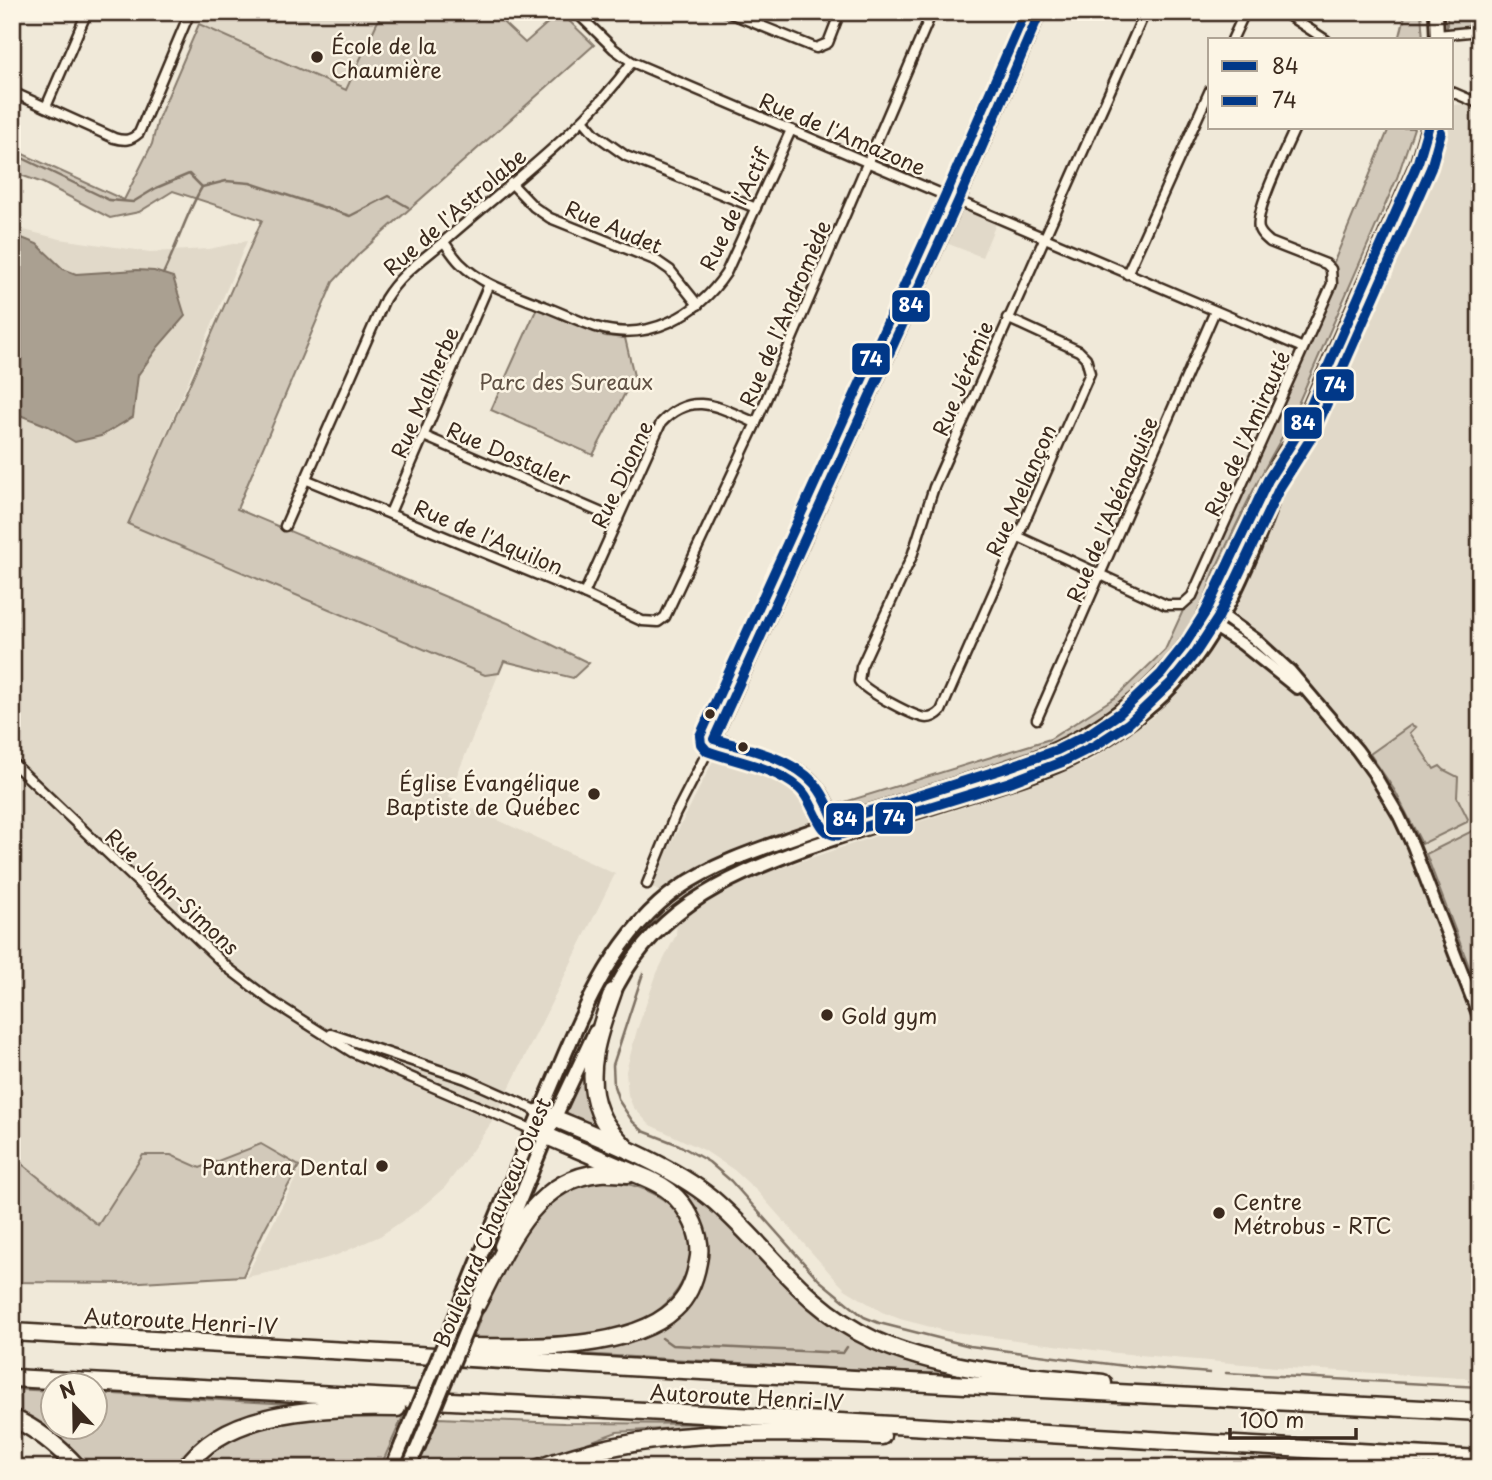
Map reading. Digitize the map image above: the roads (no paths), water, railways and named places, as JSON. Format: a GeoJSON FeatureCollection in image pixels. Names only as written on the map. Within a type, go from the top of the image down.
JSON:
{"type":"FeatureCollection","features":[{"type":"Feature","properties":{"kind":"highway"},"geometry":{"type":"LineString","coordinates":[[613,992],[601,1031],[592,1083],[600,1114],[629,1152]]}},
{"type":"Feature","properties":{"kind":"highway"},"geometry":{"type":"LineString","coordinates":[[547,1115],[673,1173],[710,1198],[811,1300],[841,1322],[875,1340],[922,1358],[960,1365],[1223,1397]]}},
{"type":"Feature","properties":{"kind":"highway"},"geometry":{"type":"LineString","coordinates":[[287,1347],[379,1345],[471,1348],[566,1345],[599,1341],[656,1323],[675,1309],[688,1293],[699,1258],[693,1222],[680,1201],[659,1184],[540,1133]]}},
{"type":"Feature","properties":{"kind":"highway"},"geometry":{"type":"LineString","coordinates":[[468,1306],[528,1213],[548,1193],[571,1180],[599,1173],[637,1174]]}},
{"type":"Feature","properties":{"kind":"highway","name":"Autoroute Henri-IV"},"geometry":{"type":"LineString","coordinates":[[12,1332],[1480,1412]]}},
{"type":"Feature","properties":{"kind":"highway","name":"Autoroute Henri-IV"},"geometry":{"type":"LineString","coordinates":[[12,1378],[1480,1459]]}},
{"type":"Feature","properties":{"kind":"highway"},"geometry":{"type":"LineString","coordinates":[[186,1468],[202,1447],[231,1430],[273,1417],[320,1410],[391,1408],[702,1414]]}},
{"type":"Feature","properties":{"kind":"highway"},"geometry":{"type":"LineString","coordinates":[[12,1418],[44,1436],[78,1468]]}},
{"type":"Feature","properties":{"kind":"highway"},"geometry":{"type":"LineString","coordinates":[[539,1468],[620,1445],[715,1433],[968,1438],[1086,1445],[1207,1444]]}},
{"type":"Feature","properties":{"kind":"main road"},"geometry":{"type":"LineString","coordinates":[[1436,12],[1437,38]]}},
{"type":"Feature","properties":{"kind":"main road"},"geometry":{"type":"LineString","coordinates":[[547,1115],[603,975],[627,938],[652,910],[679,888],[727,862],[835,822],[1002,770],[1059,749],[1083,737],[1141,695],[1172,661],[1202,619],[1268,480],[1301,428],[1418,162],[1427,130]]}},
{"type":"Feature","properties":{"kind":"main road","name":"Boulevard Chauveau Ouest"},"geometry":{"type":"LineString","coordinates":[[392,1468],[468,1306],[547,1115],[613,992],[645,943],[689,903],[754,867],[1064,762],[1126,726],[1156,701],[1187,666],[1215,627],[1280,486],[1301,428]]}},
{"type":"Feature","properties":{"kind":"main road","name":"Boulevard Chauveau Ouest"},"geometry":{"type":"LineString","coordinates":[[408,1468],[468,1306]]}},
{"type":"Feature","properties":{"kind":"street"},"geometry":{"type":"LineString","coordinates":[[46,107],[87,12]]}},
{"type":"Feature","properties":{"kind":"street"},"geometry":{"type":"LineString","coordinates":[[12,92],[114,138],[124,141],[133,138],[139,133],[190,12]]}},
{"type":"Feature","properties":{"kind":"street","name":"Rue de l'Amazone"},"geometry":{"type":"LineString","coordinates":[[576,12],[614,49],[632,62],[1303,348]]}},
{"type":"Feature","properties":{"kind":"street"},"geometry":{"type":"LineString","coordinates":[[727,12],[816,48],[828,43],[840,12]]}},
{"type":"Feature","properties":{"kind":"street","name":"Rue de l'Andromède"},"geometry":{"type":"LineString","coordinates":[[658,622],[670,610],[755,423],[932,12]]}},
{"type":"Feature","properties":{"kind":"street"},"geometry":{"type":"LineString","coordinates":[[647,884],[675,815],[715,739],[958,202],[1040,12]]}},
{"type":"Feature","properties":{"kind":"street","name":"Rue Jérémie"},"geometry":{"type":"LineString","coordinates":[[936,716],[923,718],[869,692],[859,681],[859,674],[912,556],[934,487],[1007,318],[1145,12]]}},
{"type":"Feature","properties":{"kind":"street"},"geometry":{"type":"LineString","coordinates":[[1233,38],[1245,12]]}},
{"type":"Feature","properties":{"kind":"street"},"geometry":{"type":"LineString","coordinates":[[1283,12],[1323,38]]}},
{"type":"Feature","properties":{"kind":"street"},"geometry":{"type":"LineString","coordinates":[[1437,38],[1480,31]]}},
{"type":"Feature","properties":{"kind":"street","name":"Rue de l'Astrolabe"},"geometry":{"type":"LineString","coordinates":[[285,526],[384,299],[401,275],[444,242],[584,121],[632,62]]}},
{"type":"Feature","properties":{"kind":"street"},"geometry":{"type":"LineString","coordinates":[[1454,93],[1480,104]]}},
{"type":"Feature","properties":{"kind":"street"},"geometry":{"type":"LineString","coordinates":[[1127,274],[1208,94]]}},
{"type":"Feature","properties":{"kind":"street"},"geometry":{"type":"LineString","coordinates":[[584,121],[595,134],[626,156],[756,208]]}},
{"type":"Feature","properties":{"kind":"street","name":"Rue de l'Actif"},"geometry":{"type":"LineString","coordinates":[[444,242],[461,264],[489,284],[598,327],[623,331],[668,324],[698,305],[715,289],[726,273],[791,130]]}},
{"type":"Feature","properties":{"kind":"street","name":"Rue de l'Amirauté"},"geometry":{"type":"LineString","coordinates":[[1102,575],[1166,605],[1182,605],[1192,596],[1332,284],[1331,269],[1320,260],[1270,242],[1262,236],[1259,229],[1259,212],[1294,130]]}},
{"type":"Feature","properties":{"kind":"street","name":"Rue Audet"},"geometry":{"type":"LineString","coordinates":[[511,183],[534,207],[550,218],[657,261],[670,270],[698,305]]}},
{"type":"Feature","properties":{"kind":"street","name":"Rue Malherbe"},"geometry":{"type":"LineString","coordinates":[[390,513],[489,284]]}},
{"type":"Feature","properties":{"kind":"street","name":"Rue de l'Abénaquise"},"geometry":{"type":"LineString","coordinates":[[1037,719],[1215,311]]}},
{"type":"Feature","properties":{"kind":"street","name":"Rue Melançon"},"geometry":{"type":"LineString","coordinates":[[936,716],[942,711],[1090,373],[1086,358],[1079,351],[1007,318]]}},
{"type":"Feature","properties":{"kind":"street","name":"Rue Dionne"},"geometry":{"type":"LineString","coordinates":[[583,594],[661,423],[671,413],[690,404],[700,403],[755,423]]}},
{"type":"Feature","properties":{"kind":"street","name":"Rue Dostaler"},"geometry":{"type":"LineString","coordinates":[[424,436],[618,520]]}},
{"type":"Feature","properties":{"kind":"street","name":"Rue de l'Aquilon"},"geometry":{"type":"LineString","coordinates":[[305,479],[642,621],[658,622]]}},
{"type":"Feature","properties":{"kind":"street"},"geometry":{"type":"LineString","coordinates":[[1019,537],[1102,575]]}},
{"type":"Feature","properties":{"kind":"street"},"geometry":{"type":"LineString","coordinates":[[1209,606],[1255,639],[1290,671],[1360,754],[1399,816],[1416,852],[1480,1019]]}},
{"type":"Feature","properties":{"kind":"street"},"geometry":{"type":"LineString","coordinates":[[1202,619],[1242,643],[1325,714]]}},
{"type":"Feature","properties":{"kind":"street"},"geometry":{"type":"LineString","coordinates":[[715,739],[777,759],[813,782],[829,807],[840,836]]}},
{"type":"Feature","properties":{"kind":"street","name":"Rue John-Simons"},"geometry":{"type":"LineString","coordinates":[[12,762],[229,968],[270,1000],[352,1052],[540,1133]]}},
{"type":"Feature","properties":{"kind":"street","name":"Rue John-Simons"},"geometry":{"type":"LineString","coordinates":[[321,1031],[466,1079],[547,1115]]}},
{"type":"Feature","properties":{"kind":"waterway"},"geometry":{"type":"LineString","coordinates":[[1454,17],[1463,12]]}},
{"type":"Feature","properties":{"kind":"waterway"},"geometry":{"type":"LineString","coordinates":[[12,153],[109,200],[133,202],[156,188],[189,174],[202,187]]}},
{"type":"Feature","properties":{"kind":"waterway"},"geometry":{"type":"LineString","coordinates":[[163,274],[202,187],[226,181],[250,183],[350,216],[389,196],[408,207]]}},
{"type":"Feature","properties":{"kind":"waterway"},"geometry":{"type":"LineString","coordinates":[[643,973],[613,1065],[614,1086],[619,1101],[633,1122],[643,1131],[679,1145],[709,1162],[731,1181],[819,1280],[864,1317],[970,1346],[1125,1366],[1210,1373]]}},
{"type":"Feature","properties":{"kind":"waterway"},"geometry":{"type":"LineString","coordinates":[[662,1338],[672,1345],[843,1353],[847,1347]]}},
{"type":"Feature","properties":{"kind":"waterway"},"geometry":{"type":"LineString","coordinates":[[1226,1373],[1480,1387]]}},
{"type":"Feature","properties":{"kind":"place","name":"École de la Chaumière"},"geometry":{"type":"Point","coordinates":[317,57]}},
{"type":"Feature","properties":{"kind":"place","name":"Église Évangélique Baptiste de Québec"},"geometry":{"type":"Point","coordinates":[594,794]}},
{"type":"Feature","properties":{"kind":"place","name":"Gold gym"},"geometry":{"type":"Point","coordinates":[827,1015]}},
{"type":"Feature","properties":{"kind":"place","name":"Panthera Dental"},"geometry":{"type":"Point","coordinates":[382,1166]}},
{"type":"Feature","properties":{"kind":"place","name":"Centre Métrobus - RTC"},"geometry":{"type":"Point","coordinates":[1219,1213]}},
{"type":"Feature","properties":{"kind":"park label","name":"Parc des Sureaux"},"geometry":{"type":"Point","coordinates":[566,381]}}]}
